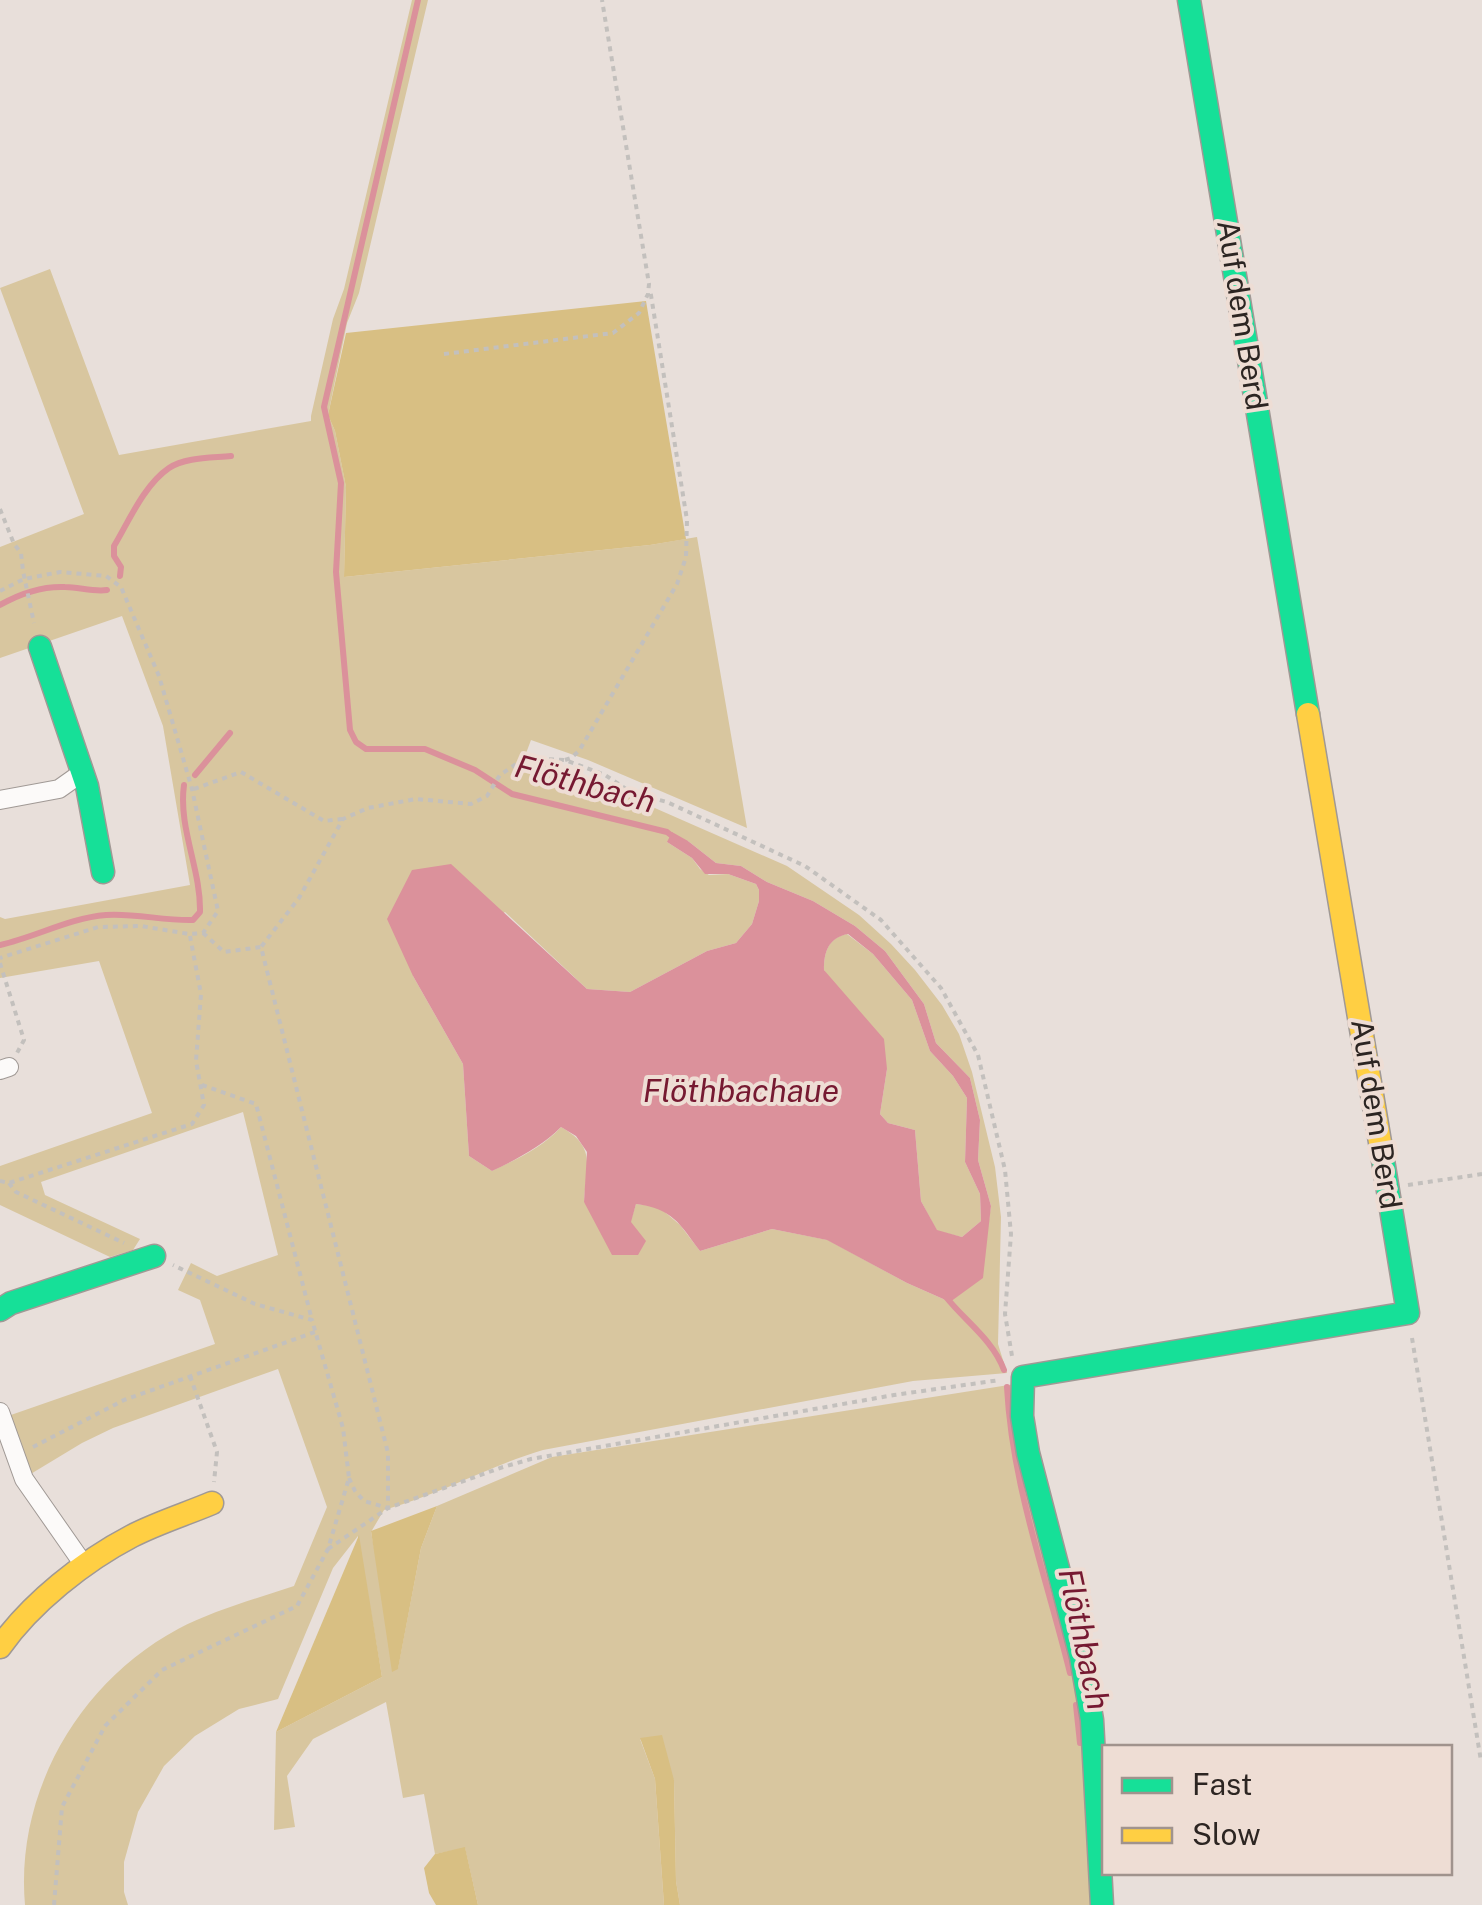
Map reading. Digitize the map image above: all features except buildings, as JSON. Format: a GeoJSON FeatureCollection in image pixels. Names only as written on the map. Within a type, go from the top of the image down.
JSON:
{"type":"FeatureCollection","features":[{"type":"Feature","properties":{"kind":"street","name":"Auf dem Berd"},"geometry":{"type":"LineString","coordinates":[[1189,0],[1408,1313]]}},
{"type":"Feature","properties":{"kind":"street"},"geometry":{"type":"LineString","coordinates":[[40,648],[83,772],[103,872]]}},
{"type":"Feature","properties":{"kind":"street"},"geometry":{"type":"LineString","coordinates":[[0,800],[59,789],[83,772]]}},
{"type":"Feature","properties":{"kind":"street"},"geometry":{"type":"LineString","coordinates":[[0,1310],[154,1256]]}},
{"type":"Feature","properties":{"kind":"street"},"geometry":{"type":"LineString","coordinates":[[1102,1905],[1092,1720],[1081,1657],[1028,1453],[1022,1416],[1022,1377],[1408,1313]]}},
{"type":"Feature","properties":{"kind":"street"},"geometry":{"type":"LineString","coordinates":[[0,1412],[27,1484],[84,1565]]}},
{"type":"Feature","properties":{"kind":"street"},"geometry":{"type":"LineString","coordinates":[[0,1646],[16,1624],[84,1565],[133,1535],[212,1503]]}},
{"type":"Feature","properties":{"kind":"path"},"geometry":{"type":"LineString","coordinates":[[566,760],[579,751],[677,584],[686,558],[687,520],[602,0]]}},
{"type":"Feature","properties":{"kind":"path"},"geometry":{"type":"LineString","coordinates":[[444,354],[612,333],[639,313],[649,284]]}},
{"type":"Feature","properties":{"kind":"path"},"geometry":{"type":"LineString","coordinates":[[0,509],[14,544],[22,553],[29,600]]}},
{"type":"Feature","properties":{"kind":"path"},"geometry":{"type":"LineString","coordinates":[[0,591],[60,572],[106,576],[121,587],[159,676],[192,790],[218,911],[204,933]]}},
{"type":"Feature","properties":{"kind":"path"},"geometry":{"type":"LineString","coordinates":[[192,790],[241,772],[324,820],[343,819],[368,808],[416,799],[471,804],[487,796],[500,775],[525,758],[566,760],[605,776],[632,793],[667,802],[805,866],[881,920],[941,988],[978,1056],[1006,1170],[1010,1234],[1005,1314],[1013,1363]]}},
{"type":"Feature","properties":{"kind":"path"},"geometry":{"type":"LineString","coordinates":[[4,1069],[24,1040],[0,961],[98,926],[204,933],[224,952],[260,947],[299,898],[343,819]]}},
{"type":"Feature","properties":{"kind":"path"},"geometry":{"type":"LineString","coordinates":[[0,1181],[9,1183],[192,1124],[204,1105],[196,1061],[200,994],[189,934]]}},
{"type":"Feature","properties":{"kind":"path"},"geometry":{"type":"LineString","coordinates":[[260,947],[388,1454],[388,1508]]}},
{"type":"Feature","properties":{"kind":"path"},"geometry":{"type":"LineString","coordinates":[[200,1084],[256,1104],[312,1320]]}},
{"type":"Feature","properties":{"kind":"path"},"geometry":{"type":"LineString","coordinates":[[1388,1188],[1482,1174]]}},
{"type":"Feature","properties":{"kind":"path"},"geometry":{"type":"LineString","coordinates":[[1408,1313],[1482,1761]]}},
{"type":"Feature","properties":{"kind":"path"},"geometry":{"type":"LineString","coordinates":[[15,1455],[124,1400],[315,1332]]}},
{"type":"Feature","properties":{"kind":"path"},"geometry":{"type":"LineString","coordinates":[[190,1376],[216,1452],[212,1503]]}},
{"type":"Feature","properties":{"kind":"path"},"geometry":{"type":"LineString","coordinates":[[328,1550],[388,1508],[503,1467],[894,1395],[999,1380]]}},
{"type":"Feature","properties":{"kind":"path"},"geometry":{"type":"LineString","coordinates":[[349,1478],[364,1500],[388,1508]]}},
{"type":"Feature","properties":{"kind":"shaded area"},"geometry":{"type":"Polygon","coordinates":[[[412,0],[428,0],[359,293],[347,323],[328,415],[346,487],[344,577],[697,537],[747,828],[531,740],[525,756],[582,776],[787,866],[859,915],[891,944],[942,1005],[959,1034],[995,1167],[1001,1217],[998,1344],[1007,1373],[913,1381],[543,1450],[384,1510],[371,1532],[398,1668],[421,1548],[437,1506],[552,1457],[1015,1384],[1082,1681],[1095,1905],[680,1905],[674,1780],[640,1739],[655,1779],[664,1905],[478,1905],[465,1848],[435,1854],[424,1794],[403,1798],[386,1702],[313,1739],[287,1776],[295,1827],[274,1830],[276,1732],[382,1677],[358,1536],[333,1568],[278,1699],[239,1709],[195,1736],[164,1766],[138,1812],[124,1862],[128,1905],[25,1905],[25,1863],[31,1822],[43,1782],[83,1710],[143,1651],[178,1629],[220,1610],[294,1586],[327,1507],[278,1369],[113,1428],[29,1475],[8,1416],[215,1344],[200,1300],[178,1290],[191,1263],[217,1276],[278,1255],[243,1112],[41,1182],[45,1195],[140,1239],[133,1250],[110,1257],[0,1205],[0,1166],[152,1113],[99,961],[0,978],[0,917],[190,885],[163,726],[122,616],[0,658],[0,547],[84,514],[0,288],[50,269],[119,455],[311,421],[333,319],[344,289],[412,0]],[[688,841],[667,842],[709,875],[728,874],[756,884],[759,901],[752,924],[736,943],[707,951],[630,992],[587,989],[505,912],[413,976],[463,1064],[469,1156],[492,1171],[537,1147],[561,1127],[585,1150],[584,1202],[630,1223],[636,1204],[659,1207],[680,1225],[700,1251],[772,1229],[828,1240],[950,1302],[986,1240],[991,1206],[978,1160],[980,1120],[970,1078],[936,1043],[924,1004],[885,951],[855,926],[813,901],[767,882],[741,866],[716,863],[688,841]]]}},
{"type":"Feature","properties":{"kind":"shaded area"},"geometry":{"type":"Polygon","coordinates":[[[646,301],[686,539],[344,577],[346,487],[328,415],[346,333],[646,301]]]}},
{"type":"Feature","properties":{"kind":"shaded area"},"geometry":{"type":"Polygon","coordinates":[[[847,934],[873,954],[912,1000],[930,1051],[967,1098],[965,1162],[980,1194],[981,1221],[962,1237],[937,1231],[921,1201],[915,1130],[888,1123],[880,1114],[887,1069],[824,970],[828,947],[847,934]]]}},
{"type":"Feature","properties":{"kind":"shaded area"},"geometry":{"type":"Polygon","coordinates":[[[437,1506],[421,1548],[398,1669],[392,1672],[371,1531],[437,1506]]]}},
{"type":"Feature","properties":{"kind":"shaded area"},"geometry":{"type":"Polygon","coordinates":[[[359,1535],[382,1677],[276,1732],[359,1535]]]}},
{"type":"Feature","properties":{"kind":"shaded area"},"geometry":{"type":"Polygon","coordinates":[[[662,1735],[674,1780],[680,1905],[664,1905],[655,1779],[640,1738],[662,1735]]]}},
{"type":"Feature","properties":{"kind":"shaded area"},"geometry":{"type":"Polygon","coordinates":[[[465,1847],[478,1905],[436,1905],[424,1868],[435,1854],[465,1847]]]}},
{"type":"Feature","properties":{"kind":"water","name":"Flöthbachaue"},"geometry":{"type":"Polygon","coordinates":[[[672,832],[716,863],[741,866],[855,926],[885,951],[924,1004],[936,1043],[970,1078],[980,1120],[978,1160],[991,1206],[983,1278],[950,1302],[827,1240],[772,1229],[700,1251],[667,1214],[636,1204],[631,1222],[646,1241],[638,1255],[612,1255],[584,1202],[587,1152],[576,1136],[561,1127],[537,1147],[492,1171],[469,1156],[463,1064],[413,976],[387,919],[412,870],[451,864],[587,989],[630,992],[707,951],[736,943],[752,924],[759,901],[756,884],[728,874],[705,874],[692,858],[667,842],[672,832]],[[848,934],[841,936],[828,947],[824,970],[884,1039],[887,1069],[880,1114],[888,1123],[915,1130],[921,1201],[937,1230],[962,1237],[981,1221],[980,1194],[965,1162],[967,1098],[930,1051],[912,1000],[873,954],[848,934]]]}},
{"type":"Feature","properties":{"kind":"waterway","name":"Flöthbach"},"geometry":{"type":"LineString","coordinates":[[418,0],[324,407],[341,483],[336,572],[350,730],[356,742],[366,749],[425,749],[475,770],[512,794],[667,832],[676,839]]}},
{"type":"Feature","properties":{"kind":"waterway"},"geometry":{"type":"LineString","coordinates":[[120,576],[114,546],[160,475],[183,462],[231,456]]}},
{"type":"Feature","properties":{"kind":"waterway"},"geometry":{"type":"LineString","coordinates":[[0,605],[48,588],[107,590]]}},
{"type":"Feature","properties":{"kind":"waterway"},"geometry":{"type":"LineString","coordinates":[[195,775],[230,733]]}},
{"type":"Feature","properties":{"kind":"waterway"},"geometry":{"type":"LineString","coordinates":[[0,945],[106,915],[193,920],[200,912],[199,896],[184,817],[184,785]]}},
{"type":"Feature","properties":{"kind":"waterway","name":"Flöthbach"},"geometry":{"type":"LineString","coordinates":[[946,1297],[986,1340],[1004,1370]]}},
{"type":"Feature","properties":{"kind":"waterway","name":"Flöthbach"},"geometry":{"type":"LineString","coordinates":[[1007,1387],[1023,1496],[1070,1673]]}},
{"type":"Feature","properties":{"kind":"waterway","name":"Flöthbach"},"geometry":{"type":"LineString","coordinates":[[1076,1705],[1080,1743]]}},
{"type":"Feature","properties":{"kind":"traffic: fast"},"geometry":{"type":"LineString","coordinates":[[1189,0],[1308,714]]}},
{"type":"Feature","properties":{"kind":"traffic: fast"},"geometry":{"type":"LineString","coordinates":[[40,647],[87,786],[103,872]]}},
{"type":"Feature","properties":{"kind":"traffic: fast"},"geometry":{"type":"LineString","coordinates":[[1102,1905],[1092,1720],[1081,1657],[1028,1453],[1022,1416],[1023,1377],[1408,1313],[1381,1148]]}},
{"type":"Feature","properties":{"kind":"traffic: fast"},"geometry":{"type":"LineString","coordinates":[[0,1310],[154,1256]]}},
{"type":"Feature","properties":{"kind":"traffic: slow"},"geometry":{"type":"LineString","coordinates":[[1308,714],[1381,1148]]}},
{"type":"Feature","properties":{"kind":"traffic: slow"},"geometry":{"type":"LineString","coordinates":[[0,1647],[43,1599],[95,1558],[142,1531],[212,1503]]}}]}
